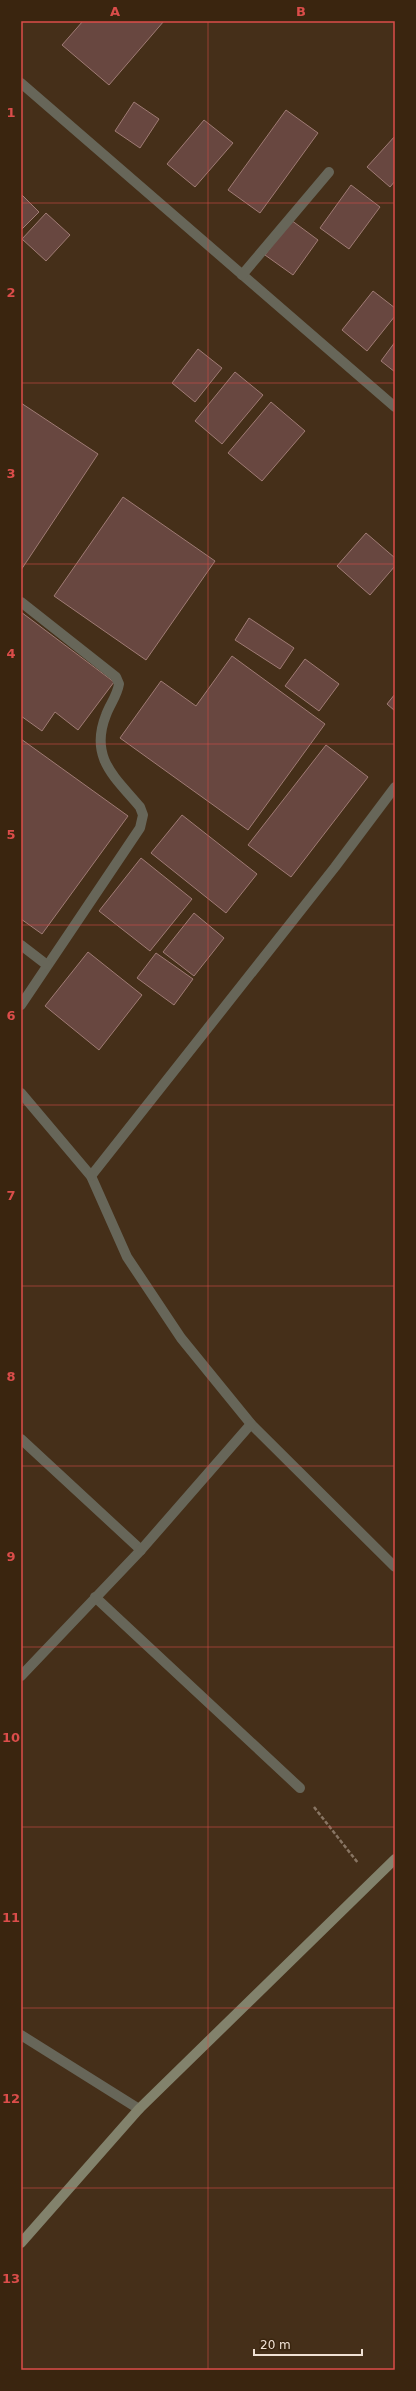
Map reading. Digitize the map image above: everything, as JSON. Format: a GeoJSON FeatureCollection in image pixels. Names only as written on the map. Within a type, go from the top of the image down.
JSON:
{"type":"FeatureCollection","features":[{"type":"Feature","properties":{"kind":"street"},"geometry":{"type":"LineString","coordinates":[[21,83],[395,407]]}},
{"type":"Feature","properties":{"kind":"street"},"geometry":{"type":"LineString","coordinates":[[242,275],[329,172]]}},
{"type":"Feature","properties":{"kind":"street"},"geometry":{"type":"LineString","coordinates":[[21,602],[116,677],[120,684],[117,695],[106,715],[100,736],[101,757],[140,807],[142,815],[140,828],[21,1005]]}},
{"type":"Feature","properties":{"kind":"street"},"geometry":{"type":"LineString","coordinates":[[91,1176],[395,787]]}},
{"type":"Feature","properties":{"kind":"street"},"geometry":{"type":"LineString","coordinates":[[21,945],[47,965]]}},
{"type":"Feature","properties":{"kind":"street"},"geometry":{"type":"LineString","coordinates":[[21,1093],[91,1176],[127,1257],[181,1338],[251,1424],[395,1567]]}},
{"type":"Feature","properties":{"kind":"street"},"geometry":{"type":"LineString","coordinates":[[21,1676],[140,1550],[251,1424]]}},
{"type":"Feature","properties":{"kind":"street"},"geometry":{"type":"LineString","coordinates":[[21,1439],[140,1550]]}},
{"type":"Feature","properties":{"kind":"street"},"geometry":{"type":"LineString","coordinates":[[95,1597],[300,1788]]}},
{"type":"Feature","properties":{"kind":"street"},"geometry":{"type":"LineString","coordinates":[[23,2237],[139,2109],[395,1859]]}},
{"type":"Feature","properties":{"kind":"street"},"geometry":{"type":"LineString","coordinates":[[21,2035],[139,2109]]}},
{"type":"Feature","properties":{"kind":"path"},"geometry":{"type":"LineString","coordinates":[[300,1788],[372,1881]]}},
{"type":"Feature","properties":{"kind":"building"},"geometry":{"type":"Polygon","coordinates":[[[83,21],[164,21],[109,85],[62,45],[83,21]]]}},
{"type":"Feature","properties":{"kind":"building"},"geometry":{"type":"Polygon","coordinates":[[[134,102],[159,119],[140,148],[115,131],[134,102]]]}},
{"type":"Feature","properties":{"kind":"building"},"geometry":{"type":"Polygon","coordinates":[[[286,110],[318,133],[260,213],[228,190],[286,110]]]}},
{"type":"Feature","properties":{"kind":"building"},"geometry":{"type":"Polygon","coordinates":[[[204,120],[233,143],[195,187],[167,164],[204,120]]]}},
{"type":"Feature","properties":{"kind":"building"},"geometry":{"type":"Polygon","coordinates":[[[395,136],[395,181],[390,187],[367,167],[395,136]]]}},
{"type":"Feature","properties":{"kind":"building"},"geometry":{"type":"Polygon","coordinates":[[[351,185],[380,207],[349,249],[320,228],[351,185]]]}},
{"type":"Feature","properties":{"kind":"building"},"geometry":{"type":"Polygon","coordinates":[[[21,194],[39,212],[21,230],[21,194]]]}},
{"type":"Feature","properties":{"kind":"building"},"geometry":{"type":"Polygon","coordinates":[[[46,213],[70,235],[46,261],[22,239],[46,213]]]}},
{"type":"Feature","properties":{"kind":"building"},"geometry":{"type":"Polygon","coordinates":[[[291,220],[318,240],[293,275],[265,255],[291,220]]]}},
{"type":"Feature","properties":{"kind":"building"},"geometry":{"type":"Polygon","coordinates":[[[373,291],[395,308],[395,316],[367,351],[342,330],[373,291]]]}},
{"type":"Feature","properties":{"kind":"building"},"geometry":{"type":"Polygon","coordinates":[[[395,342],[395,372],[381,361],[395,342]]]}},
{"type":"Feature","properties":{"kind":"building"},"geometry":{"type":"Polygon","coordinates":[[[198,349],[222,368],[195,402],[172,383],[198,349]]]}},
{"type":"Feature","properties":{"kind":"building"},"geometry":{"type":"Polygon","coordinates":[[[235,372],[263,395],[222,444],[195,421],[235,372]]]}},
{"type":"Feature","properties":{"kind":"building"},"geometry":{"type":"Polygon","coordinates":[[[271,402],[305,431],[262,481],[228,453],[271,402]]]}},
{"type":"Feature","properties":{"kind":"building"},"geometry":{"type":"Polygon","coordinates":[[[21,403],[98,454],[21,570],[21,403]]]}},
{"type":"Feature","properties":{"kind":"building"},"geometry":{"type":"Polygon","coordinates":[[[123,497],[215,561],[146,660],[54,596],[123,497]]]}},
{"type":"Feature","properties":{"kind":"building"},"geometry":{"type":"Polygon","coordinates":[[[366,533],[395,558],[395,566],[370,595],[337,566],[366,533]]]}},
{"type":"Feature","properties":{"kind":"building"},"geometry":{"type":"Polygon","coordinates":[[[21,612],[114,682],[78,730],[55,712],[42,731],[21,716],[21,612]]]}},
{"type":"Feature","properties":{"kind":"building"},"geometry":{"type":"Polygon","coordinates":[[[249,618],[294,648],[280,669],[235,640],[249,618]]]}},
{"type":"Feature","properties":{"kind":"building"},"geometry":{"type":"Polygon","coordinates":[[[232,656],[325,724],[248,830],[120,738],[161,681],[196,706],[232,656]]]}},
{"type":"Feature","properties":{"kind":"building"},"geometry":{"type":"Polygon","coordinates":[[[305,659],[339,684],[319,711],[285,686],[305,659]]]}},
{"type":"Feature","properties":{"kind":"building"},"geometry":{"type":"Polygon","coordinates":[[[395,694],[395,711],[387,704],[395,694]]]}},
{"type":"Feature","properties":{"kind":"building"},"geometry":{"type":"Polygon","coordinates":[[[21,739],[128,816],[42,934],[21,919],[21,739]]]}},
{"type":"Feature","properties":{"kind":"building"},"geometry":{"type":"Polygon","coordinates":[[[326,745],[368,777],[291,877],[248,845],[326,745]]]}},
{"type":"Feature","properties":{"kind":"building"},"geometry":{"type":"Polygon","coordinates":[[[182,815],[257,874],[226,913],[151,853],[182,815]]]}},
{"type":"Feature","properties":{"kind":"building"},"geometry":{"type":"Polygon","coordinates":[[[141,858],[192,899],[150,951],[99,911],[141,858]]]}},
{"type":"Feature","properties":{"kind":"building"},"geometry":{"type":"Polygon","coordinates":[[[194,913],[224,938],[194,976],[163,952],[194,913]]]}},
{"type":"Feature","properties":{"kind":"building"},"geometry":{"type":"Polygon","coordinates":[[[88,952],[142,995],[99,1050],[45,1006],[88,952]]]}},
{"type":"Feature","properties":{"kind":"building"},"geometry":{"type":"Polygon","coordinates":[[[156,953],[193,979],[174,1005],[137,978],[156,953]]]}}]}
